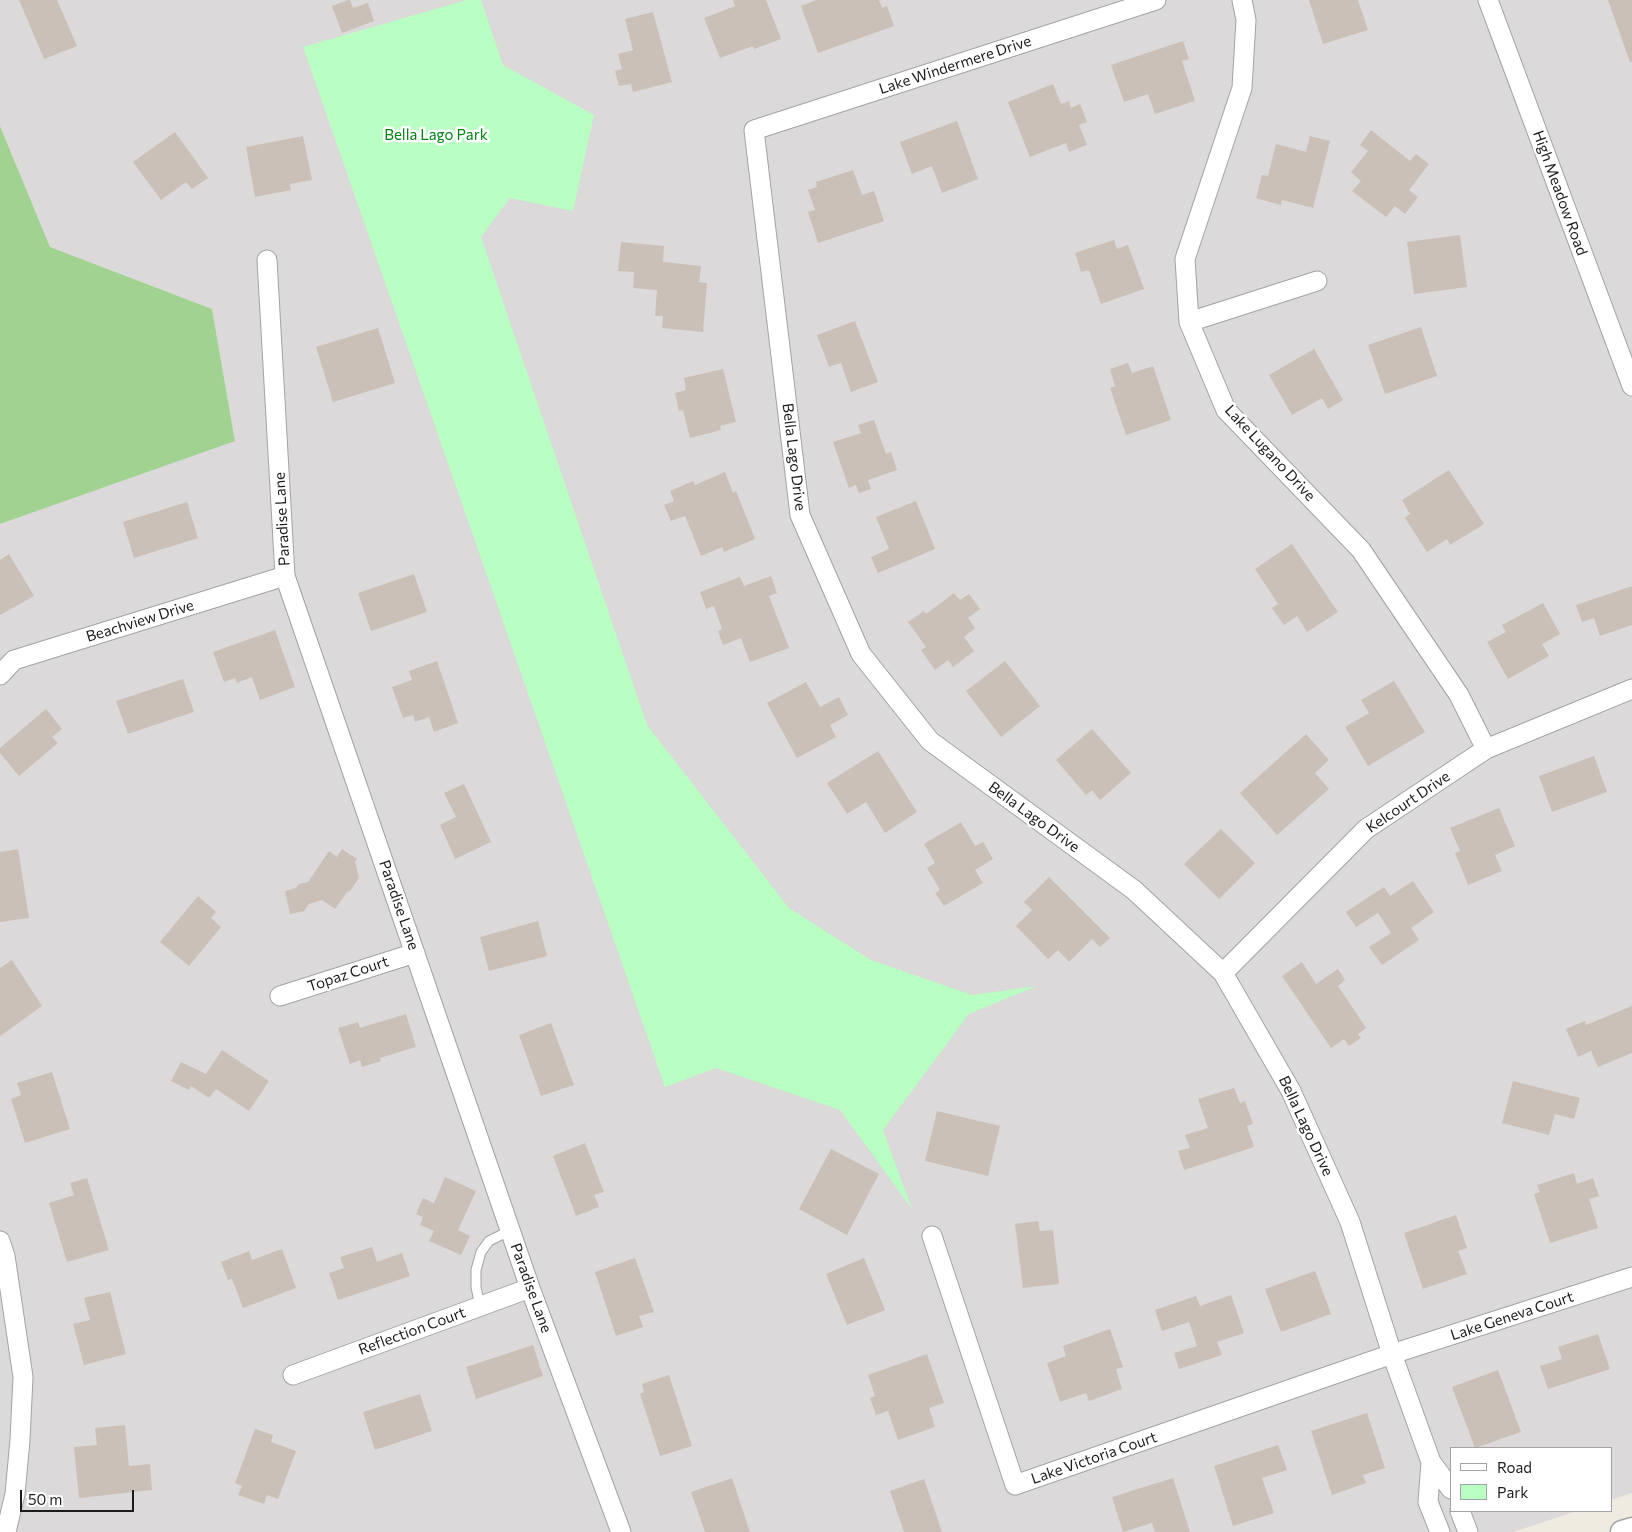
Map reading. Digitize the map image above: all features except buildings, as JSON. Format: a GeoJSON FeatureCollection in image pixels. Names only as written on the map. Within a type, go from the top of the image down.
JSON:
{"type":"FeatureCollection","features":[{"type":"Feature","properties":{"kind":"street","name":"Lake Windermere Drive"},"geometry":{"type":"LineString","coordinates":[[754,130],[1156,0]]}},
{"type":"Feature","properties":{"kind":"street","name":"Lake Lugano Drive"},"geometry":{"type":"LineString","coordinates":[[1242,0],[1246,20],[1242,88],[1185,259],[1189,322],[1226,410],[1361,550],[1460,695],[1486,749]]}},
{"type":"Feature","properties":{"kind":"street","name":"High Meadow Road"},"geometry":{"type":"LineString","coordinates":[[1488,0],[1632,386]]}},
{"type":"Feature","properties":{"kind":"street","name":"Bella Lago Drive"},"geometry":{"type":"LineString","coordinates":[[754,130],[800,515],[860,654],[930,741],[1134,890],[1223,973],[1291,1092],[1350,1222],[1392,1354],[1431,1462],[1450,1488]]}},
{"type":"Feature","properties":{"kind":"street","name":"Paradise Lane"},"geometry":{"type":"LineString","coordinates":[[267,260],[285,576],[530,1288],[621,1532]]}},
{"type":"Feature","properties":{"kind":"street"},"geometry":{"type":"LineString","coordinates":[[1189,322],[1317,281]]}},
{"type":"Feature","properties":{"kind":"street","name":"Beachview Drive"},"geometry":{"type":"LineString","coordinates":[[0,675],[14,660],[285,576]]}},
{"type":"Feature","properties":{"kind":"street","name":"Kelcourt Drive"},"geometry":{"type":"LineString","coordinates":[[1223,973],[1366,829],[1486,749],[1632,689]]}},
{"type":"Feature","properties":{"kind":"street","name":"Topaz Court"},"geometry":{"type":"LineString","coordinates":[[280,996],[415,953]]}},
{"type":"Feature","properties":{"kind":"street","name":"Lake Victoria Court"},"geometry":{"type":"LineString","coordinates":[[932,1236],[1015,1486],[1392,1354]]}},
{"type":"Feature","properties":{"kind":"street"},"geometry":{"type":"LineString","coordinates":[[0,1241],[5,1256],[23,1378],[20,1440],[8,1495],[6,1532]]}},
{"type":"Feature","properties":{"kind":"street","name":"Lake Geneva Court"},"geometry":{"type":"LineString","coordinates":[[1392,1354],[1632,1277]]}},
{"type":"Feature","properties":{"kind":"street","name":"Reflection Court"},"geometry":{"type":"LineString","coordinates":[[293,1375],[530,1288]]}},
{"type":"Feature","properties":{"kind":"street","name":"Bella Lago Drive"},"geometry":{"type":"LineString","coordinates":[[1431,1462],[1428,1502],[1440,1532]]}},
{"type":"Feature","properties":{"kind":"street"},"geometry":{"type":"LineString","coordinates":[[1460,1512],[1468,1532]]}},
{"type":"Feature","properties":{"kind":"street"},"geometry":{"type":"LineString","coordinates":[[1622,1532],[1632,1529]]}},
{"type":"Feature","properties":{"kind":"lane"},"geometry":{"type":"LineString","coordinates":[[480,1306],[476,1287],[476,1270],[481,1252],[489,1240],[510,1230]]}},
{"type":"Feature","properties":{"kind":"shaded area"},"geometry":{"type":"Polygon","coordinates":[[[0,0],[1632,0],[1632,1493],[1612,1500],[1612,1447],[1450,1447],[1450,1512],[1574,1512],[1513,1532],[0,1532],[0,524],[235,440],[212,309],[50,247],[0,126],[0,0]]]}},
{"type":"Feature","properties":{"kind":"green space","name":"Bella Lago Park"},"geometry":{"type":"Polygon","coordinates":[[[467,0],[481,0],[503,65],[594,115],[573,211],[510,198],[481,237],[647,725],[789,908],[871,960],[972,995],[1037,986],[969,1014],[883,1130],[912,1209],[840,1110],[716,1068],[665,1087],[303,47],[467,0]]]}},
{"type":"Feature","properties":{"kind":"green space"},"geometry":{"type":"Polygon","coordinates":[[[0,126],[50,247],[212,309],[235,441],[0,524],[0,126]]]}}]}
